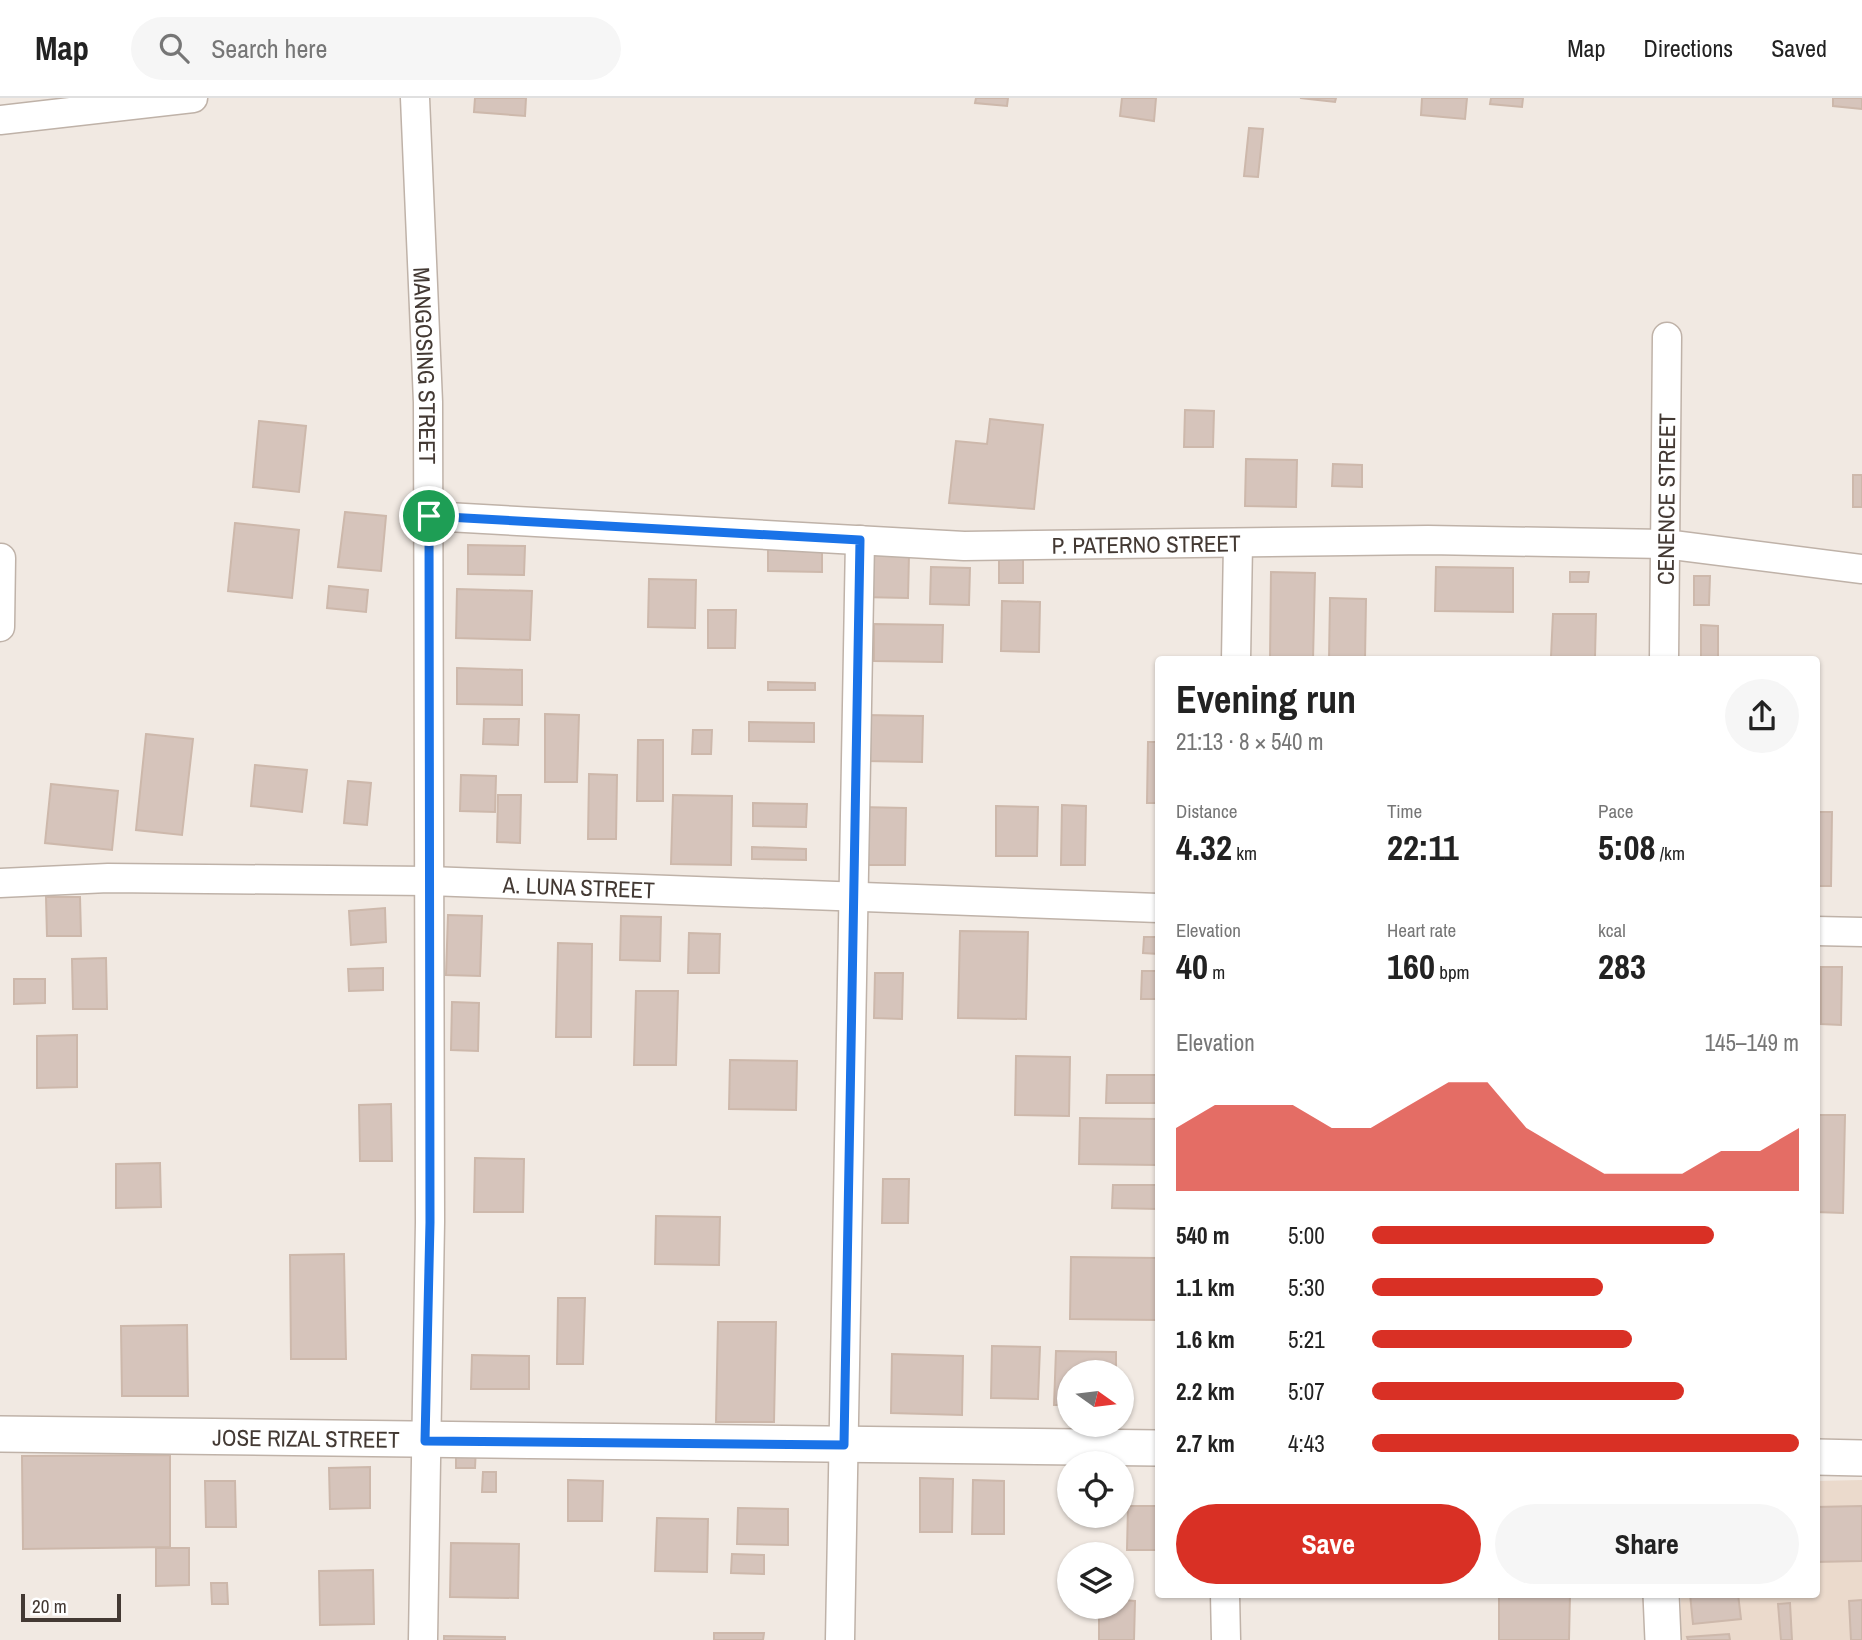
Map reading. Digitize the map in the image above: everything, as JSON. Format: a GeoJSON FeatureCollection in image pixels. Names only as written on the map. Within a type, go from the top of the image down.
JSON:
{"type":"FeatureCollection","features":[{"type":"Feature","properties":{"kind":"street"},"geometry":{"type":"LineString","coordinates":[[0,120],[193,98]]}},
{"type":"Feature","properties":{"kind":"street","name":"MANGOSING STREET"},"geometry":{"type":"LineString","coordinates":[[415,98],[428,402],[429,516],[430,1222],[423,1640]]}},
{"type":"Feature","properties":{"kind":"street","name":"CENENCE STREET"},"geometry":{"type":"LineString","coordinates":[[1664,656],[1667,337]]}},
{"type":"Feature","properties":{"kind":"street","name":"P. PATERNO STREET"},"geometry":{"type":"LineString","coordinates":[[429,516],[964,546],[1428,540],[1665,544],[1862,569]]}},
{"type":"Feature","properties":{"kind":"street"},"geometry":{"type":"LineString","coordinates":[[840,1640],[860,540]]}},
{"type":"Feature","properties":{"kind":"street"},"geometry":{"type":"LineString","coordinates":[[1236,656],[1238,543]]}},
{"type":"Feature","properties":{"kind":"street"},"geometry":{"type":"LineString","coordinates":[[0,627],[1,558]]}},
{"type":"Feature","properties":{"kind":"street","name":"A. LUNA STREET"},"geometry":{"type":"LineString","coordinates":[[0,883],[108,878],[429,881],[1155,908]]}},
{"type":"Feature","properties":{"kind":"street"},"geometry":{"type":"LineString","coordinates":[[1820,931],[1862,932]]}},
{"type":"Feature","properties":{"kind":"street","name":"JOSE RIZAL STREET"},"geometry":{"type":"LineString","coordinates":[[0,1434],[1155,1448]]}},
{"type":"Feature","properties":{"kind":"street"},"geometry":{"type":"LineString","coordinates":[[1820,1457],[1862,1458]]}},
{"type":"Feature","properties":{"kind":"street"},"geometry":{"type":"LineString","coordinates":[[1225,1598],[1226,1640]]}},
{"type":"Feature","properties":{"kind":"street"},"geometry":{"type":"LineString","coordinates":[[1661,1598],[1663,1640]]}},
{"type":"Feature","properties":{"kind":"shaded area"},"geometry":{"type":"Polygon","coordinates":[[[1862,1480],[1862,1640],[1681,1640],[1681,1598],[1820,1598],[1820,1481],[1862,1480]]]}},
{"type":"Feature","properties":{"kind":"building"},"geometry":{"type":"Polygon","coordinates":[[[475,98],[526,98],[525,116],[474,112],[475,98]]]}},
{"type":"Feature","properties":{"kind":"building"},"geometry":{"type":"Polygon","coordinates":[[[976,98],[1008,98],[1007,106],[975,103],[976,98]]]}},
{"type":"Feature","properties":{"kind":"building"},"geometry":{"type":"Polygon","coordinates":[[[1122,98],[1156,98],[1154,121],[1120,116],[1122,98]]]}},
{"type":"Feature","properties":{"kind":"building"},"geometry":{"type":"Polygon","coordinates":[[[1300,98],[1336,98],[1335,102],[1300,98]]]}},
{"type":"Feature","properties":{"kind":"building"},"geometry":{"type":"Polygon","coordinates":[[[1422,98],[1467,98],[1465,119],[1421,115],[1422,98]]]}},
{"type":"Feature","properties":{"kind":"building"},"geometry":{"type":"Polygon","coordinates":[[[1491,98],[1523,98],[1522,107],[1490,104],[1491,98]]]}},
{"type":"Feature","properties":{"kind":"building"},"geometry":{"type":"Polygon","coordinates":[[[1833,98],[1862,98],[1862,109],[1833,106],[1833,98]]]}},
{"type":"Feature","properties":{"kind":"building"},"geometry":{"type":"Polygon","coordinates":[[[1249,128],[1263,129],[1258,177],[1244,176],[1249,128]]]}},
{"type":"Feature","properties":{"kind":"building"},"geometry":{"type":"Polygon","coordinates":[[[1185,410],[1214,411],[1213,447],[1184,447],[1185,410]]]}},
{"type":"Feature","properties":{"kind":"building"},"geometry":{"type":"Polygon","coordinates":[[[990,419],[1043,425],[1034,509],[949,503],[956,441],[987,444],[990,419]]]}},
{"type":"Feature","properties":{"kind":"building"},"geometry":{"type":"Polygon","coordinates":[[[259,421],[306,426],[299,492],[253,487],[259,421]]]}},
{"type":"Feature","properties":{"kind":"building"},"geometry":{"type":"Polygon","coordinates":[[[1246,459],[1297,460],[1296,507],[1245,506],[1246,459]]]}},
{"type":"Feature","properties":{"kind":"building"},"geometry":{"type":"Polygon","coordinates":[[[1333,464],[1362,465],[1362,487],[1332,486],[1333,464]]]}},
{"type":"Feature","properties":{"kind":"building"},"geometry":{"type":"Polygon","coordinates":[[[1853,475],[1862,475],[1862,507],[1853,507],[1853,475]]]}},
{"type":"Feature","properties":{"kind":"building"},"geometry":{"type":"Polygon","coordinates":[[[345,512],[386,516],[381,571],[338,567],[345,512]]]}},
{"type":"Feature","properties":{"kind":"building"},"geometry":{"type":"Polygon","coordinates":[[[235,523],[299,530],[292,598],[228,591],[235,523]]]}},
{"type":"Feature","properties":{"kind":"building"},"geometry":{"type":"Polygon","coordinates":[[[468,545],[525,546],[524,575],[468,574],[468,545]]]}},
{"type":"Feature","properties":{"kind":"building"},"geometry":{"type":"Polygon","coordinates":[[[768,547],[822,547],[822,572],[768,571],[768,547]]]}},
{"type":"Feature","properties":{"kind":"building"},"geometry":{"type":"Polygon","coordinates":[[[862,554],[909,554],[908,598],[861,597],[862,554]]]}},
{"type":"Feature","properties":{"kind":"building"},"geometry":{"type":"Polygon","coordinates":[[[999,556],[1023,556],[1023,583],[999,583],[999,556]]]}},
{"type":"Feature","properties":{"kind":"building"},"geometry":{"type":"Polygon","coordinates":[[[931,567],[970,568],[969,605],[930,604],[931,567]]]}},
{"type":"Feature","properties":{"kind":"building"},"geometry":{"type":"Polygon","coordinates":[[[1436,567],[1513,568],[1513,612],[1435,611],[1436,567]]]}},
{"type":"Feature","properties":{"kind":"building"},"geometry":{"type":"Polygon","coordinates":[[[1271,572],[1315,573],[1313,656],[1270,656],[1271,572]]]}},
{"type":"Feature","properties":{"kind":"building"},"geometry":{"type":"Polygon","coordinates":[[[1570,572],[1589,572],[1588,582],[1570,582],[1570,572]]]}},
{"type":"Feature","properties":{"kind":"building"},"geometry":{"type":"Polygon","coordinates":[[[1694,576],[1710,576],[1709,605],[1694,605],[1694,576]]]}},
{"type":"Feature","properties":{"kind":"building"},"geometry":{"type":"Polygon","coordinates":[[[649,579],[696,580],[695,628],[648,627],[649,579]]]}},
{"type":"Feature","properties":{"kind":"building"},"geometry":{"type":"Polygon","coordinates":[[[329,586],[368,590],[366,612],[327,608],[329,586]]]}},
{"type":"Feature","properties":{"kind":"building"},"geometry":{"type":"Polygon","coordinates":[[[457,589],[532,591],[530,640],[456,638],[457,589]]]}},
{"type":"Feature","properties":{"kind":"building"},"geometry":{"type":"Polygon","coordinates":[[[1330,598],[1366,599],[1365,656],[1329,656],[1330,598]]]}},
{"type":"Feature","properties":{"kind":"building"},"geometry":{"type":"Polygon","coordinates":[[[1002,601],[1040,602],[1039,652],[1001,651],[1002,601]]]}},
{"type":"Feature","properties":{"kind":"building"},"geometry":{"type":"Polygon","coordinates":[[[708,610],[736,610],[735,648],[708,648],[708,610]]]}},
{"type":"Feature","properties":{"kind":"building"},"geometry":{"type":"Polygon","coordinates":[[[1553,614],[1596,614],[1595,656],[1551,656],[1553,614]]]}},
{"type":"Feature","properties":{"kind":"building"},"geometry":{"type":"Polygon","coordinates":[[[874,624],[943,625],[942,662],[874,661],[874,624]]]}},
{"type":"Feature","properties":{"kind":"building"},"geometry":{"type":"Polygon","coordinates":[[[1701,625],[1718,626],[1718,656],[1701,656],[1701,625]]]}},
{"type":"Feature","properties":{"kind":"building"},"geometry":{"type":"Polygon","coordinates":[[[457,668],[522,670],[522,705],[457,704],[457,668]]]}},
{"type":"Feature","properties":{"kind":"building"},"geometry":{"type":"Polygon","coordinates":[[[768,682],[815,683],[815,690],[768,690],[768,682]]]}},
{"type":"Feature","properties":{"kind":"building"},"geometry":{"type":"Polygon","coordinates":[[[545,714],[579,715],[577,782],[545,782],[545,714]]]}},
{"type":"Feature","properties":{"kind":"building"},"geometry":{"type":"Polygon","coordinates":[[[866,715],[923,716],[922,762],[865,761],[866,715]]]}},
{"type":"Feature","properties":{"kind":"building"},"geometry":{"type":"Polygon","coordinates":[[[484,719],[519,719],[518,745],[483,744],[484,719]]]}},
{"type":"Feature","properties":{"kind":"building"},"geometry":{"type":"Polygon","coordinates":[[[749,722],[814,723],[814,742],[749,741],[749,722]]]}},
{"type":"Feature","properties":{"kind":"building"},"geometry":{"type":"Polygon","coordinates":[[[693,730],[712,730],[711,754],[692,754],[693,730]]]}},
{"type":"Feature","properties":{"kind":"building"},"geometry":{"type":"Polygon","coordinates":[[[146,734],[193,739],[182,835],[136,830],[146,734]]]}},
{"type":"Feature","properties":{"kind":"building"},"geometry":{"type":"Polygon","coordinates":[[[638,740],[663,740],[663,801],[637,801],[638,740]]]}},
{"type":"Feature","properties":{"kind":"building"},"geometry":{"type":"Polygon","coordinates":[[[1148,742],[1155,742],[1155,803],[1147,803],[1148,742]]]}},
{"type":"Feature","properties":{"kind":"building"},"geometry":{"type":"Polygon","coordinates":[[[255,765],[307,770],[302,812],[251,806],[255,765]]]}},
{"type":"Feature","properties":{"kind":"building"},"geometry":{"type":"Polygon","coordinates":[[[589,774],[617,775],[616,839],[588,839],[589,774]]]}},
{"type":"Feature","properties":{"kind":"building"},"geometry":{"type":"Polygon","coordinates":[[[461,775],[496,776],[495,812],[460,811],[461,775]]]}},
{"type":"Feature","properties":{"kind":"building"},"geometry":{"type":"Polygon","coordinates":[[[348,781],[371,783],[367,825],[344,823],[348,781]]]}},
{"type":"Feature","properties":{"kind":"building"},"geometry":{"type":"Polygon","coordinates":[[[51,784],[118,791],[112,850],[45,843],[51,784]]]}},
{"type":"Feature","properties":{"kind":"building"},"geometry":{"type":"Polygon","coordinates":[[[498,795],[521,795],[520,843],[497,842],[498,795]]]}},
{"type":"Feature","properties":{"kind":"building"},"geometry":{"type":"Polygon","coordinates":[[[673,795],[732,796],[731,865],[671,864],[673,795]]]}},
{"type":"Feature","properties":{"kind":"building"},"geometry":{"type":"Polygon","coordinates":[[[753,803],[807,804],[806,827],[753,826],[753,803]]]}},
{"type":"Feature","properties":{"kind":"building"},"geometry":{"type":"Polygon","coordinates":[[[1062,805],[1086,806],[1085,865],[1061,865],[1062,805]]]}},
{"type":"Feature","properties":{"kind":"building"},"geometry":{"type":"Polygon","coordinates":[[[996,806],[1038,807],[1037,856],[996,856],[996,806]]]}},
{"type":"Feature","properties":{"kind":"building"},"geometry":{"type":"Polygon","coordinates":[[[859,807],[906,808],[905,865],[858,865],[859,807]]]}},
{"type":"Feature","properties":{"kind":"building"},"geometry":{"type":"Polygon","coordinates":[[[1820,812],[1832,812],[1831,886],[1820,886],[1820,812]]]}},
{"type":"Feature","properties":{"kind":"building"},"geometry":{"type":"Polygon","coordinates":[[[752,847],[806,849],[806,860],[752,859],[752,847]]]}},
{"type":"Feature","properties":{"kind":"building"},"geometry":{"type":"Polygon","coordinates":[[[46,897],[80,897],[81,936],[47,936],[46,897]]]}},
{"type":"Feature","properties":{"kind":"building"},"geometry":{"type":"Polygon","coordinates":[[[385,908],[386,942],[351,945],[349,911],[385,908]]]}},
{"type":"Feature","properties":{"kind":"building"},"geometry":{"type":"Polygon","coordinates":[[[448,915],[482,916],[480,976],[446,975],[448,915]]]}},
{"type":"Feature","properties":{"kind":"building"},"geometry":{"type":"Polygon","coordinates":[[[621,916],[661,917],[660,961],[620,960],[621,916]]]}},
{"type":"Feature","properties":{"kind":"building"},"geometry":{"type":"Polygon","coordinates":[[[960,931],[1028,932],[1026,1019],[958,1018],[960,931]]]}},
{"type":"Feature","properties":{"kind":"building"},"geometry":{"type":"Polygon","coordinates":[[[689,933],[720,934],[719,973],[688,973],[689,933]]]}},
{"type":"Feature","properties":{"kind":"building"},"geometry":{"type":"Polygon","coordinates":[[[1144,937],[1155,937],[1155,954],[1143,953],[1144,937]]]}},
{"type":"Feature","properties":{"kind":"building"},"geometry":{"type":"Polygon","coordinates":[[[558,943],[592,944],[591,1037],[556,1037],[558,943]]]}},
{"type":"Feature","properties":{"kind":"building"},"geometry":{"type":"Polygon","coordinates":[[[106,958],[107,1009],[73,1009],[72,959],[106,958]]]}},
{"type":"Feature","properties":{"kind":"building"},"geometry":{"type":"Polygon","coordinates":[[[1821,967],[1842,967],[1841,1025],[1821,1024],[1821,967]]]}},
{"type":"Feature","properties":{"kind":"building"},"geometry":{"type":"Polygon","coordinates":[[[383,968],[383,990],[349,991],[348,969],[383,968]]]}},
{"type":"Feature","properties":{"kind":"building"},"geometry":{"type":"Polygon","coordinates":[[[1142,971],[1155,971],[1155,999],[1141,999],[1142,971]]]}},
{"type":"Feature","properties":{"kind":"building"},"geometry":{"type":"Polygon","coordinates":[[[875,973],[903,973],[902,1019],[874,1018],[875,973]]]}},
{"type":"Feature","properties":{"kind":"building"},"geometry":{"type":"Polygon","coordinates":[[[14,979],[45,979],[45,1003],[14,1004],[14,979]]]}},
{"type":"Feature","properties":{"kind":"building"},"geometry":{"type":"Polygon","coordinates":[[[636,991],[678,991],[676,1065],[634,1065],[636,991]]]}},
{"type":"Feature","properties":{"kind":"building"},"geometry":{"type":"Polygon","coordinates":[[[452,1002],[479,1003],[478,1051],[451,1050],[452,1002]]]}},
{"type":"Feature","properties":{"kind":"building"},"geometry":{"type":"Polygon","coordinates":[[[77,1035],[77,1087],[37,1088],[37,1036],[77,1035]]]}},
{"type":"Feature","properties":{"kind":"building"},"geometry":{"type":"Polygon","coordinates":[[[1016,1056],[1070,1057],[1069,1116],[1015,1115],[1016,1056]]]}},
{"type":"Feature","properties":{"kind":"building"},"geometry":{"type":"Polygon","coordinates":[[[730,1060],[797,1061],[796,1110],[729,1109],[730,1060]]]}},
{"type":"Feature","properties":{"kind":"building"},"geometry":{"type":"Polygon","coordinates":[[[1107,1075],[1155,1075],[1155,1103],[1106,1103],[1107,1075]]]}},
{"type":"Feature","properties":{"kind":"building"},"geometry":{"type":"Polygon","coordinates":[[[391,1104],[392,1161],[360,1161],[359,1105],[391,1104]]]}},
{"type":"Feature","properties":{"kind":"building"},"geometry":{"type":"Polygon","coordinates":[[[1820,1115],[1845,1115],[1843,1213],[1820,1212],[1820,1115]]]}},
{"type":"Feature","properties":{"kind":"building"},"geometry":{"type":"Polygon","coordinates":[[[1080,1118],[1155,1119],[1155,1165],[1079,1164],[1080,1118]]]}},
{"type":"Feature","properties":{"kind":"building"},"geometry":{"type":"Polygon","coordinates":[[[475,1158],[524,1159],[523,1212],[474,1212],[475,1158]]]}},
{"type":"Feature","properties":{"kind":"building"},"geometry":{"type":"Polygon","coordinates":[[[160,1163],[161,1207],[116,1208],[116,1164],[160,1163]]]}},
{"type":"Feature","properties":{"kind":"building"},"geometry":{"type":"Polygon","coordinates":[[[883,1179],[909,1179],[908,1223],[882,1223],[883,1179]]]}},
{"type":"Feature","properties":{"kind":"building"},"geometry":{"type":"Polygon","coordinates":[[[1113,1185],[1155,1185],[1155,1209],[1112,1208],[1113,1185]]]}},
{"type":"Feature","properties":{"kind":"building"},"geometry":{"type":"Polygon","coordinates":[[[656,1216],[720,1217],[719,1265],[655,1264],[656,1216]]]}},
{"type":"Feature","properties":{"kind":"building"},"geometry":{"type":"Polygon","coordinates":[[[344,1254],[346,1359],[291,1359],[290,1255],[344,1254]]]}},
{"type":"Feature","properties":{"kind":"building"},"geometry":{"type":"Polygon","coordinates":[[[1071,1257],[1155,1258],[1155,1320],[1070,1319],[1071,1257]]]}},
{"type":"Feature","properties":{"kind":"building"},"geometry":{"type":"Polygon","coordinates":[[[558,1298],[585,1298],[583,1364],[557,1364],[558,1298]]]}},
{"type":"Feature","properties":{"kind":"building"},"geometry":{"type":"Polygon","coordinates":[[[718,1322],[776,1322],[774,1422],[716,1422],[718,1322]]]}},
{"type":"Feature","properties":{"kind":"building"},"geometry":{"type":"Polygon","coordinates":[[[187,1325],[188,1396],[122,1396],[121,1326],[187,1325]]]}},
{"type":"Feature","properties":{"kind":"building"},"geometry":{"type":"Polygon","coordinates":[[[992,1346],[1040,1347],[1038,1399],[991,1398],[992,1346]]]}},
{"type":"Feature","properties":{"kind":"building"},"geometry":{"type":"Polygon","coordinates":[[[1056,1351],[1116,1352],[1116,1360],[1057,1360],[1057,1405],[1054,1405],[1056,1351]]]}},
{"type":"Feature","properties":{"kind":"building"},"geometry":{"type":"Polygon","coordinates":[[[892,1354],[963,1356],[962,1415],[891,1413],[892,1354]]]}},
{"type":"Feature","properties":{"kind":"building"},"geometry":{"type":"Polygon","coordinates":[[[472,1355],[529,1356],[529,1389],[471,1389],[472,1355]]]}},
{"type":"Feature","properties":{"kind":"building"},"geometry":{"type":"Polygon","coordinates":[[[456,1447],[476,1447],[475,1468],[456,1468],[456,1447]]]}},
{"type":"Feature","properties":{"kind":"building"},"geometry":{"type":"Polygon","coordinates":[[[170,1455],[170,1547],[23,1549],[22,1456],[170,1455]]]}},
{"type":"Feature","properties":{"kind":"building"},"geometry":{"type":"Polygon","coordinates":[[[370,1467],[370,1508],[330,1509],[329,1468],[370,1467]]]}},
{"type":"Feature","properties":{"kind":"building"},"geometry":{"type":"Polygon","coordinates":[[[483,1472],[496,1472],[496,1492],[482,1492],[483,1472]]]}},
{"type":"Feature","properties":{"kind":"building"},"geometry":{"type":"Polygon","coordinates":[[[920,1478],[953,1479],[952,1532],[920,1532],[920,1478]]]}},
{"type":"Feature","properties":{"kind":"building"},"geometry":{"type":"Polygon","coordinates":[[[568,1480],[603,1481],[602,1521],[568,1521],[568,1480]]]}},
{"type":"Feature","properties":{"kind":"building"},"geometry":{"type":"Polygon","coordinates":[[[973,1480],[1004,1481],[1004,1534],[972,1534],[973,1480]]]}},
{"type":"Feature","properties":{"kind":"building"},"geometry":{"type":"Polygon","coordinates":[[[205,1481],[235,1481],[236,1527],[206,1527],[205,1481]]]}},
{"type":"Feature","properties":{"kind":"building"},"geometry":{"type":"Polygon","coordinates":[[[1134,1506],[1155,1506],[1155,1550],[1134,1550],[1134,1542],[1127,1542],[1128,1528],[1134,1528],[1134,1506]]]}},
{"type":"Feature","properties":{"kind":"building"},"geometry":{"type":"Polygon","coordinates":[[[1862,1506],[1862,1561],[1820,1562],[1820,1507],[1862,1506]]]}},
{"type":"Feature","properties":{"kind":"building"},"geometry":{"type":"Polygon","coordinates":[[[738,1508],[788,1509],[788,1545],[737,1544],[738,1508]]]}},
{"type":"Feature","properties":{"kind":"building"},"geometry":{"type":"Polygon","coordinates":[[[657,1518],[708,1519],[707,1572],[655,1571],[657,1518]]]}},
{"type":"Feature","properties":{"kind":"building"},"geometry":{"type":"Polygon","coordinates":[[[451,1543],[519,1544],[518,1598],[450,1597],[451,1543]]]}},
{"type":"Feature","properties":{"kind":"building"},"geometry":{"type":"Polygon","coordinates":[[[156,1548],[189,1548],[189,1585],[156,1586],[156,1548]]]}},
{"type":"Feature","properties":{"kind":"building"},"geometry":{"type":"Polygon","coordinates":[[[732,1554],[764,1555],[764,1574],[731,1573],[732,1554]]]}},
{"type":"Feature","properties":{"kind":"building"},"geometry":{"type":"Polygon","coordinates":[[[373,1570],[374,1624],[320,1625],[319,1571],[373,1570]]]}},
{"type":"Feature","properties":{"kind":"building"},"geometry":{"type":"Polygon","coordinates":[[[211,1583],[227,1583],[228,1604],[212,1604],[211,1583]]]}},
{"type":"Feature","properties":{"kind":"building"},"geometry":{"type":"Polygon","coordinates":[[[1499,1598],[1570,1598],[1569,1640],[1499,1640],[1499,1598]]]}},
{"type":"Feature","properties":{"kind":"building"},"geometry":{"type":"Polygon","coordinates":[[[1690,1598],[1738,1598],[1741,1619],[1693,1624],[1690,1598]]]}},
{"type":"Feature","properties":{"kind":"building"},"geometry":{"type":"Polygon","coordinates":[[[1862,1600],[1862,1640],[1851,1640],[1849,1601],[1862,1600]]]}},
{"type":"Feature","properties":{"kind":"building"},"geometry":{"type":"Polygon","coordinates":[[[1135,1601],[1134,1640],[1099,1640],[1099,1619],[1134,1619],[1135,1601]]]}},
{"type":"Feature","properties":{"kind":"building"},"geometry":{"type":"Polygon","coordinates":[[[1790,1603],[1792,1640],[1781,1640],[1778,1604],[1790,1603]]]}},
{"type":"Feature","properties":{"kind":"building"},"geometry":{"type":"Polygon","coordinates":[[[714,1633],[764,1633],[763,1640],[714,1640],[714,1633]]]}},
{"type":"Feature","properties":{"kind":"building"},"geometry":{"type":"Polygon","coordinates":[[[1729,1634],[1730,1640],[1688,1640],[1687,1637],[1729,1634]]]}},
{"type":"Feature","properties":{"kind":"building"},"geometry":{"type":"Polygon","coordinates":[[[444,1636],[505,1637],[505,1640],[444,1640],[444,1636]]]}},
{"type":"Feature","properties":{"kind":"route"},"geometry":{"type":"LineString","coordinates":[[429,516],[860,540],[844,1445],[425,1441],[430,1222],[429,516]]}}]}
